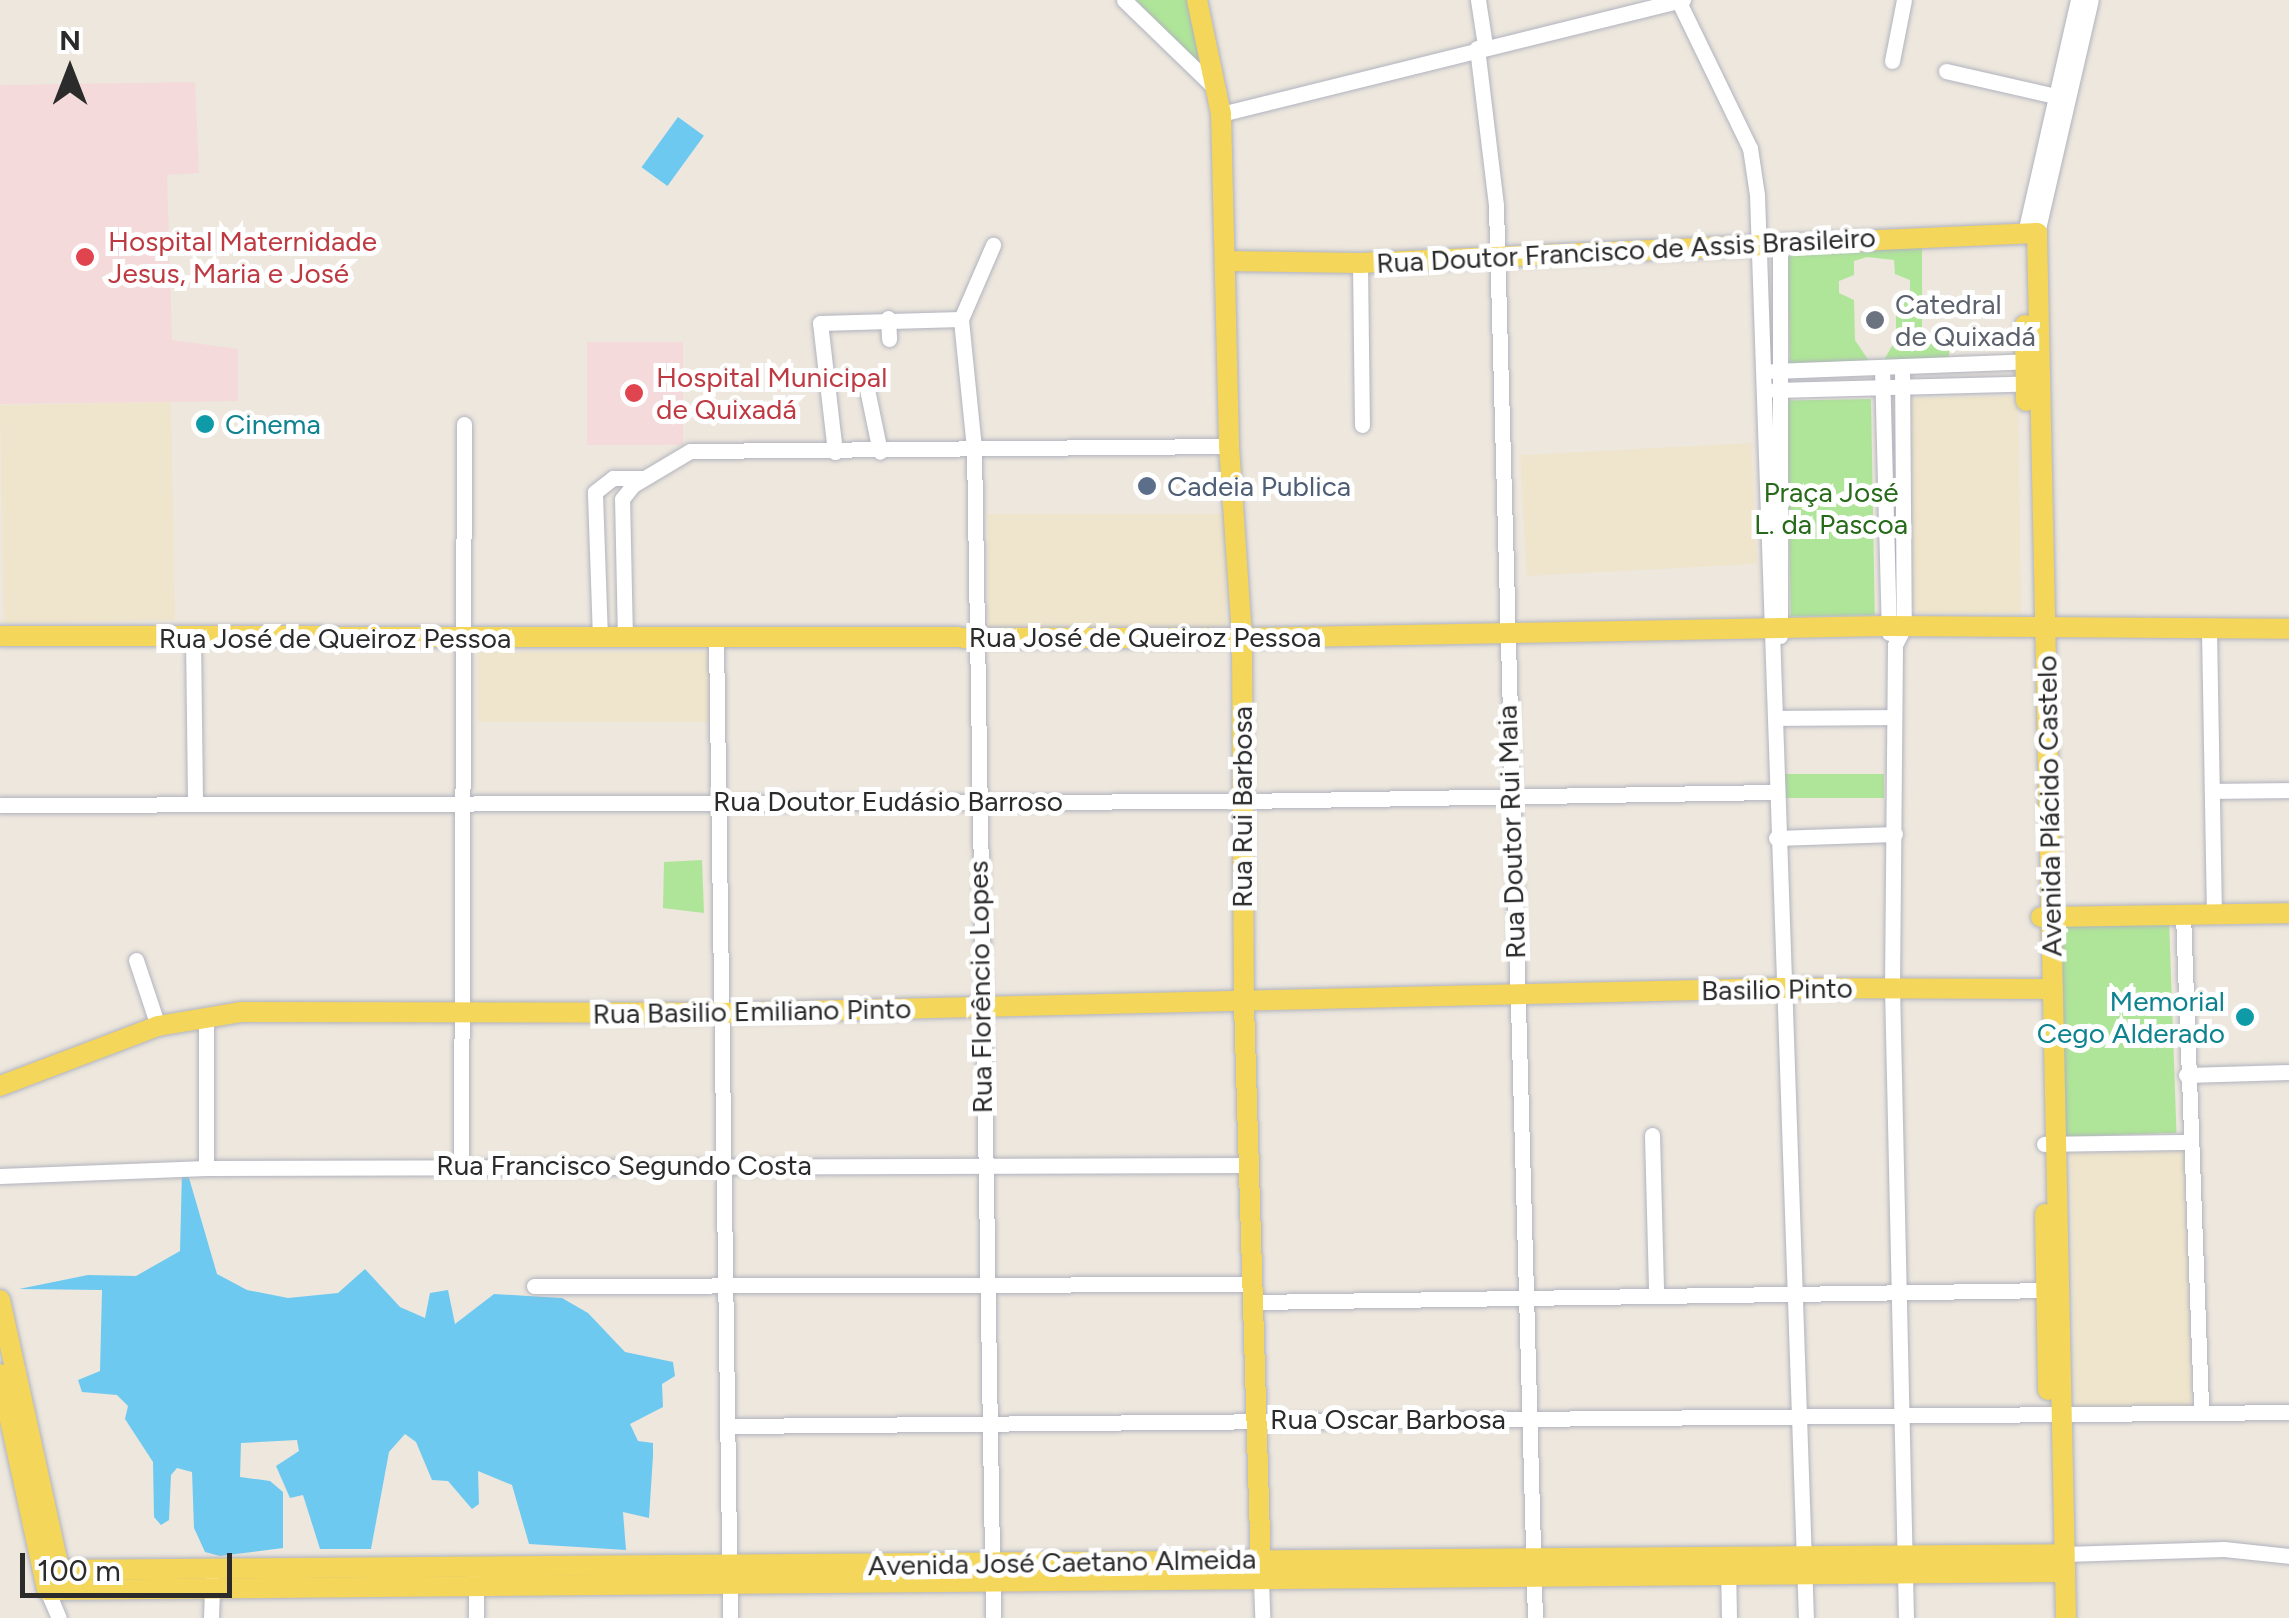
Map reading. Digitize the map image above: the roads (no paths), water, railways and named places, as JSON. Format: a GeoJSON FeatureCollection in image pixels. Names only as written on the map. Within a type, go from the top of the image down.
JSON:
{"type":"FeatureCollection","features":[{"type":"Feature","properties":{"kind":"main road","name":"Rua Rui Barbosa"},"geometry":{"type":"LineString","coordinates":[[1197,0],[1221,114],[1229,446],[1242,638],[1244,1004],[1261,1570]]}},
{"type":"Feature","properties":{"kind":"main road","name":"Rua Doutor Francisco de Assis Brasileiro"},"geometry":{"type":"LineString","coordinates":[[1226,261],[1360,263],[1497,252],[2031,233]]}},
{"type":"Feature","properties":{"kind":"main road","name":"Avenida Plácido Castelo"},"geometry":{"type":"LineString","coordinates":[[2031,233],[2055,1411],[2059,1563],[2066,1618]]}},
{"type":"Feature","properties":{"kind":"main road","name":"Rua José de Queiroz Pessoa"},"geometry":{"type":"LineString","coordinates":[[0,636],[464,640],[1242,638],[1504,631],[1776,629],[1895,633],[2038,627],[2289,628]]}},
{"type":"Feature","properties":{"kind":"main road"},"geometry":{"type":"LineString","coordinates":[[2044,917],[2289,913]]}},
{"type":"Feature","properties":{"kind":"main road","name":"Basilio Pinto"},"geometry":{"type":"LineString","coordinates":[[1515,995],[1780,988],[2046,989]]}},
{"type":"Feature","properties":{"kind":"main road","name":"Rua Basilio Emiliano Pinto"},"geometry":{"type":"LineString","coordinates":[[0,1086],[158,1026],[242,1012],[720,1013],[1515,995]]}},
{"type":"Feature","properties":{"kind":"main road"},"geometry":{"type":"LineString","coordinates":[[0,1300],[53,1579]]}},
{"type":"Feature","properties":{"kind":"main road"},"geometry":{"type":"LineString","coordinates":[[0,1374],[25,1447]]}},
{"type":"Feature","properties":{"kind":"main road","name":"Avenida José Caetano Almeida"},"geometry":{"type":"LineString","coordinates":[[53,1579],[1261,1570],[1533,1553],[1728,1566],[2059,1563]]}},
{"type":"Feature","properties":{"kind":"main road","name":"Avenida Plácido Castelo"},"geometry":{"type":"LineString","coordinates":[[2052,1618],[2059,1563]]}},
{"type":"Feature","properties":{"kind":"main road","name":"Avenida José Caetano Almeida"},"geometry":{"type":"LineString","coordinates":[[1261,1570],[1534,1582],[1728,1566]]}},
{"type":"Feature","properties":{"kind":"street"},"geometry":{"type":"LineString","coordinates":[[1124,0],[1218,90]]}},
{"type":"Feature","properties":{"kind":"street","name":"Rua Doutor Rui Maia"},"geometry":{"type":"LineString","coordinates":[[1478,0],[1497,252],[1504,631],[1535,1618]]}},
{"type":"Feature","properties":{"kind":"street"},"geometry":{"type":"LineString","coordinates":[[1221,114],[1481,46],[1680,0],[1750,148],[1776,629]]}},
{"type":"Feature","properties":{"kind":"street"},"geometry":{"type":"LineString","coordinates":[[1892,61],[1904,0]]}},
{"type":"Feature","properties":{"kind":"street","name":"Avenida Plácido Castelo"},"geometry":{"type":"LineString","coordinates":[[2052,134],[2055,96],[2078,0]]}},
{"type":"Feature","properties":{"kind":"street","name":"Avenida Plácido Castelo"},"geometry":{"type":"LineString","coordinates":[[2031,233],[2052,134],[2092,0]]}},
{"type":"Feature","properties":{"kind":"street"},"geometry":{"type":"LineString","coordinates":[[1946,72],[2055,96]]}},
{"type":"Feature","properties":{"kind":"street"},"geometry":{"type":"LineString","coordinates":[[1780,241],[1782,390],[1774,651],[1775,792],[1806,1618]]}},
{"type":"Feature","properties":{"kind":"street","name":"Rua Florêncio Lopes"},"geometry":{"type":"LineString","coordinates":[[993,1618],[980,1008],[974,448],[961,319],[994,245]]}},
{"type":"Feature","properties":{"kind":"street"},"geometry":{"type":"LineString","coordinates":[[1360,263],[1362,425]]}},
{"type":"Feature","properties":{"kind":"street"},"geometry":{"type":"LineString","coordinates":[[888,318],[889,339]]}},
{"type":"Feature","properties":{"kind":"street"},"geometry":{"type":"LineString","coordinates":[[835,452],[816,328],[823,322],[961,319]]}},
{"type":"Feature","properties":{"kind":"street"},"geometry":{"type":"LineString","coordinates":[[1760,372],[2032,361]]}},
{"type":"Feature","properties":{"kind":"street"},"geometry":{"type":"LineString","coordinates":[[1902,366],[1892,987],[1906,1618]]}},
{"type":"Feature","properties":{"kind":"street"},"geometry":{"type":"LineString","coordinates":[[1882,368],[1895,633]]}},
{"type":"Feature","properties":{"kind":"street"},"geometry":{"type":"LineString","coordinates":[[1761,390],[2033,384]]}},
{"type":"Feature","properties":{"kind":"street"},"geometry":{"type":"LineString","coordinates":[[867,389],[880,452]]}},
{"type":"Feature","properties":{"kind":"street"},"geometry":{"type":"LineString","coordinates":[[461,1166],[464,424]]}},
{"type":"Feature","properties":{"kind":"street"},"geometry":{"type":"LineString","coordinates":[[626,638],[619,510],[625,492],[694,450],[880,452],[1229,446]]}},
{"type":"Feature","properties":{"kind":"street"},"geometry":{"type":"LineString","coordinates":[[600,638],[596,492],[613,478],[645,478]]}},
{"type":"Feature","properties":{"kind":"street"},"geometry":{"type":"LineString","coordinates":[[2209,630],[2214,914]]}},
{"type":"Feature","properties":{"kind":"street"},"geometry":{"type":"LineString","coordinates":[[193,637],[195,802]]}},
{"type":"Feature","properties":{"kind":"street"},"geometry":{"type":"LineString","coordinates":[[716,638],[722,1290],[732,1575],[730,1618]]}},
{"type":"Feature","properties":{"kind":"street"},"geometry":{"type":"LineString","coordinates":[[1774,718],[1894,717]]}},
{"type":"Feature","properties":{"kind":"street"},"geometry":{"type":"LineString","coordinates":[[2212,792],[2289,790]]}},
{"type":"Feature","properties":{"kind":"street","name":"Rua Doutor Eudásio Barroso"},"geometry":{"type":"LineString","coordinates":[[0,805],[1242,801],[1775,792]]}},
{"type":"Feature","properties":{"kind":"street"},"geometry":{"type":"LineString","coordinates":[[1776,838],[1895,834]]}},
{"type":"Feature","properties":{"kind":"street"},"geometry":{"type":"LineString","coordinates":[[2183,914],[2200,1412]]}},
{"type":"Feature","properties":{"kind":"street"},"geometry":{"type":"LineString","coordinates":[[136,960],[158,1026]]}},
{"type":"Feature","properties":{"kind":"street"},"geometry":{"type":"LineString","coordinates":[[206,1018],[206,1168]]}},
{"type":"Feature","properties":{"kind":"street"},"geometry":{"type":"LineString","coordinates":[[2186,1075],[2289,1072]]}},
{"type":"Feature","properties":{"kind":"street"},"geometry":{"type":"LineString","coordinates":[[1652,1135],[1656,1293]]}},
{"type":"Feature","properties":{"kind":"street"},"geometry":{"type":"LineString","coordinates":[[2050,1144],[2189,1142]]}},
{"type":"Feature","properties":{"kind":"street","name":"Rua Francisco Segundo Costa"},"geometry":{"type":"LineString","coordinates":[[0,1176],[206,1168],[723,1163],[1249,1166]]}},
{"type":"Feature","properties":{"kind":"street"},"geometry":{"type":"LineString","coordinates":[[534,1286],[1524,1294],[2052,1290]]}},
{"type":"Feature","properties":{"kind":"street","name":"Rua Oscar Barbosa"},"geometry":{"type":"LineString","coordinates":[[728,1426],[1900,1411],[2289,1412]]}},
{"type":"Feature","properties":{"kind":"street"},"geometry":{"type":"LineString","coordinates":[[2059,1563],[2224,1549],[2289,1556]]}},
{"type":"Feature","properties":{"kind":"street"},"geometry":{"type":"LineString","coordinates":[[1728,1566],[1729,1618]]}},
{"type":"Feature","properties":{"kind":"street","name":"Rua Rui Barbosa"},"geometry":{"type":"LineString","coordinates":[[1261,1570],[1262,1618]]}},
{"type":"Feature","properties":{"kind":"street"},"geometry":{"type":"LineString","coordinates":[[211,1618],[212,1578]]}},
{"type":"Feature","properties":{"kind":"street"},"geometry":{"type":"LineString","coordinates":[[476,1578],[476,1618]]}},
{"type":"Feature","properties":{"kind":"street"},"geometry":{"type":"LineString","coordinates":[[53,1579],[58,1615]]}},
{"type":"Feature","properties":{"kind":"water"},"geometry":{"type":"Polygon","coordinates":[[[678,117],[704,136],[667,186],[642,167],[678,117]]]}},
{"type":"Feature","properties":{"kind":"water"},"geometry":{"type":"Polygon","coordinates":[[[182,1171],[187,1171],[217,1274],[247,1290],[288,1298],[338,1293],[365,1269],[400,1307],[425,1318],[430,1293],[448,1290],[455,1324],[494,1294],[562,1298],[588,1313],[625,1352],[673,1362],[675,1376],[662,1384],[663,1407],[630,1424],[638,1441],[653,1443],[653,1456],[649,1518],[623,1512],[626,1550],[529,1544],[512,1485],[478,1471],[479,1504],[472,1509],[448,1481],[432,1480],[416,1442],[405,1434],[389,1452],[371,1549],[320,1549],[303,1495],[290,1498],[276,1466],[299,1451],[297,1440],[241,1443],[240,1477],[270,1481],[283,1492],[283,1548],[220,1556],[205,1552],[194,1528],[192,1472],[177,1468],[171,1475],[169,1520],[161,1525],[154,1517],[153,1462],[125,1419],[128,1406],[117,1395],[82,1392],[78,1380],[100,1371],[102,1290],[19,1289],[88,1275],[136,1276],[180,1251],[182,1171]]]}},
{"type":"Feature","properties":{"kind":"place","name":"Hospital Maternidade Jesus, Maria e José"},"geometry":{"type":"Point","coordinates":[85,257]}},
{"type":"Feature","properties":{"kind":"place","name":"Catedral de Quixadá"},"geometry":{"type":"Point","coordinates":[1875,320]}},
{"type":"Feature","properties":{"kind":"place","name":"Hospital Municipal de Quixadá"},"geometry":{"type":"Point","coordinates":[634,393]}},
{"type":"Feature","properties":{"kind":"place","name":"Cinema"},"geometry":{"type":"Point","coordinates":[205,424]}},
{"type":"Feature","properties":{"kind":"place","name":"Cadeia Publica"},"geometry":{"type":"Point","coordinates":[1147,486]}},
{"type":"Feature","properties":{"kind":"place","name":"Memorial Cego Alderado"},"geometry":{"type":"Point","coordinates":[2245,1017]}},
{"type":"Feature","properties":{"kind":"park label","name":"Praça José L. da Pascoa"},"geometry":{"type":"Point","coordinates":[1831,508]}}]}
